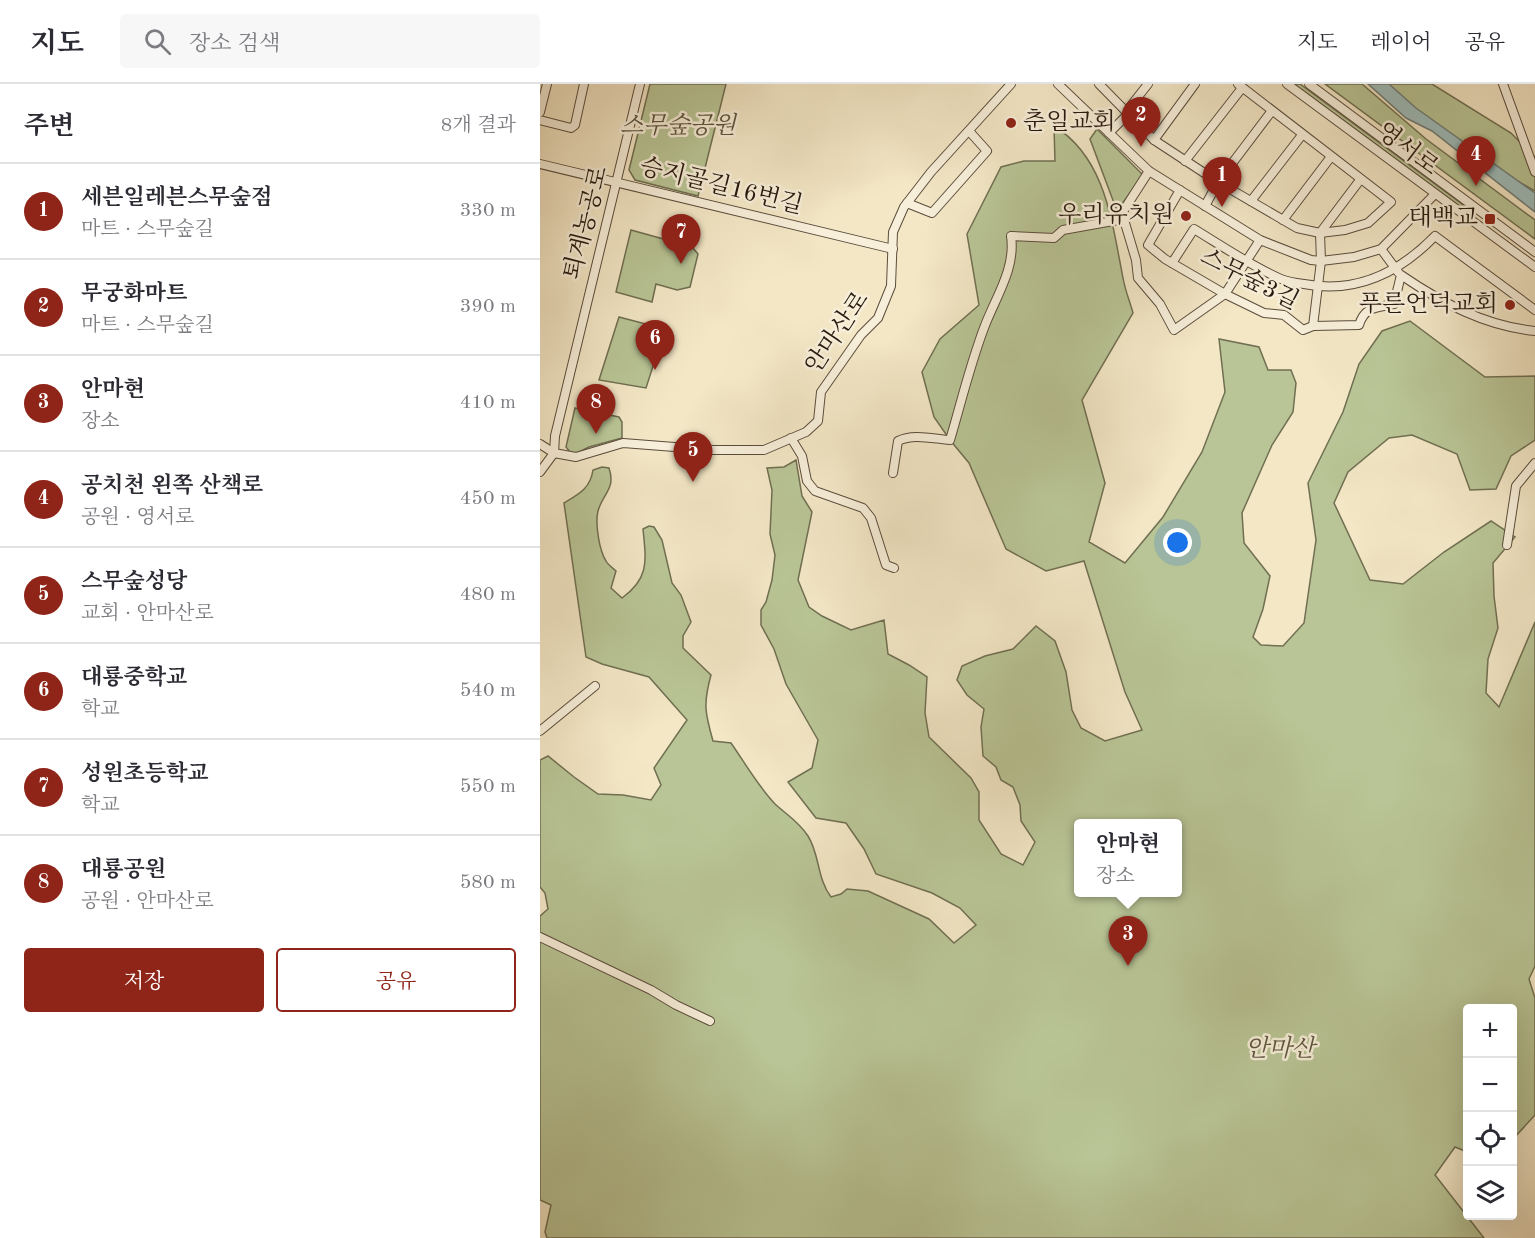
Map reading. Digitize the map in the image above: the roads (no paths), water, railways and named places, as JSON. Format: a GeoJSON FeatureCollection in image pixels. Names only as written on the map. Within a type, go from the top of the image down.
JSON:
{"type":"FeatureCollection","features":[{"type":"Feature","properties":{"kind":"street"},"geometry":{"type":"LineString","coordinates":[[540,112],[547,84]]}},
{"type":"Feature","properties":{"kind":"street"},"geometry":{"type":"LineString","coordinates":[[540,120],[571,128],[574,125],[584,84]]}},
{"type":"Feature","properties":{"kind":"street","name":"퇴계농공로"},"geometry":{"type":"LineString","coordinates":[[540,472],[554,453],[555,436],[640,84]]}},
{"type":"Feature","properties":{"kind":"street","name":"안마산로"},"geometry":{"type":"LineString","coordinates":[[540,444],[554,453],[576,457],[623,443],[713,450],[764,450],[806,432],[818,421],[821,392],[861,335],[878,318],[891,286],[893,232],[907,203],[931,172],[1011,84]]}},
{"type":"Feature","properties":{"kind":"street"},"geometry":{"type":"LineString","coordinates":[[1058,84],[1149,171],[1260,240],[1311,260],[1354,257],[1381,249],[1435,194]]}},
{"type":"Feature","properties":{"kind":"street"},"geometry":{"type":"LineString","coordinates":[[1100,84],[1154,140],[1185,161],[1218,182],[1297,228],[1320,233],[1345,230],[1368,223],[1390,202],[1330,158],[1240,86],[1185,161]]}},
{"type":"Feature","properties":{"kind":"street"},"geometry":{"type":"LineString","coordinates":[[1109,133],[1148,84]]}},
{"type":"Feature","properties":{"kind":"street"},"geometry":{"type":"LineString","coordinates":[[1154,140],[1195,84]]}},
{"type":"Feature","properties":{"kind":"street","name":"영서로"},"geometry":{"type":"LineString","coordinates":[[1287,84],[1535,267]]}},
{"type":"Feature","properties":{"kind":"street","name":"영서로"},"geometry":{"type":"LineString","coordinates":[[1310,84],[1535,252]]}},
{"type":"Feature","properties":{"kind":"street"},"geometry":{"type":"LineString","coordinates":[[1503,84],[1535,172]]}},
{"type":"Feature","properties":{"kind":"street"},"geometry":{"type":"LineString","coordinates":[[1205,206],[1218,182],[1271,112]]}},
{"type":"Feature","properties":{"kind":"street"},"geometry":{"type":"LineString","coordinates":[[907,203],[932,213],[987,151],[969,131]]}},
{"type":"Feature","properties":{"kind":"street"},"geometry":{"type":"LineString","coordinates":[[1251,201],[1302,135]]}},
{"type":"Feature","properties":{"kind":"street"},"geometry":{"type":"LineString","coordinates":[[1283,220],[1330,158]]}},
{"type":"Feature","properties":{"kind":"street","name":"승지골길16번길"},"geometry":{"type":"LineString","coordinates":[[540,164],[893,249]]}},
{"type":"Feature","properties":{"kind":"street"},"geometry":{"type":"LineString","coordinates":[[1149,171],[1122,213],[1136,260],[1138,278],[1160,303],[1174,330],[1225,294],[1260,240]]}},
{"type":"Feature","properties":{"kind":"street"},"geometry":{"type":"LineString","coordinates":[[1313,326],[1321,261],[1320,233],[1359,180]]}},
{"type":"Feature","properties":{"kind":"street"},"geometry":{"type":"LineString","coordinates":[[1136,260],[1148,245],[1180,190]]}},
{"type":"Feature","properties":{"kind":"street"},"geometry":{"type":"LineString","coordinates":[[893,473],[898,441],[903,438],[950,440],[983,330],[1009,268],[1013,248],[1011,236],[1054,238],[1063,230],[1124,219]]}},
{"type":"Feature","properties":{"kind":"street"},"geometry":{"type":"LineString","coordinates":[[1172,262],[1194,229],[1283,280],[1319,287],[1364,283],[1398,272],[1435,236],[1535,309]]}},
{"type":"Feature","properties":{"kind":"street","name":"스무숲3길"},"geometry":{"type":"LineString","coordinates":[[1148,245],[1225,294],[1264,313],[1284,315],[1303,330],[1313,326],[1359,324],[1366,310],[1394,304],[1398,272]]}},
{"type":"Feature","properties":{"kind":"street"},"geometry":{"type":"LineString","coordinates":[[1381,249],[1398,272],[1462,312],[1494,324],[1535,331]]}},
{"type":"Feature","properties":{"kind":"street"},"geometry":{"type":"LineString","coordinates":[[791,438],[802,456],[807,481],[815,491],[863,508],[872,518],[886,565],[894,568]]}},
{"type":"Feature","properties":{"kind":"street"},"geometry":{"type":"LineString","coordinates":[[1507,545],[1516,486],[1535,463]]}},
{"type":"Feature","properties":{"kind":"street"},"geometry":{"type":"LineString","coordinates":[[540,731],[595,686]]}},
{"type":"Feature","properties":{"kind":"street"},"geometry":{"type":"LineString","coordinates":[[540,937],[710,1021]]}},
{"type":"Feature","properties":{"kind":"water"},"geometry":{"type":"Polygon","coordinates":[[[1368,84],[1389,84],[1416,108],[1535,193],[1535,212],[1432,131],[1406,118],[1368,84]]]}},
{"type":"Feature","properties":{"kind":"place","name":"춘일교회"},"geometry":{"type":"Point","coordinates":[1011,123]}},
{"type":"Feature","properties":{"kind":"place","name":"무궁화마트"},"geometry":{"type":"Point","coordinates":[1141,147]}},
{"type":"Feature","properties":{"kind":"place","name":"공치천 왼쪽 산책로"},"geometry":{"type":"Point","coordinates":[1476,186]}},
{"type":"Feature","properties":{"kind":"place","name":"세븐일레븐스무숲점"},"geometry":{"type":"Point","coordinates":[1222,207]}},
{"type":"Feature","properties":{"kind":"place","name":"우리유치원"},"geometry":{"type":"Point","coordinates":[1186,216]}},
{"type":"Feature","properties":{"kind":"place","name":"태백교"},"geometry":{"type":"Point","coordinates":[1490,219]}},
{"type":"Feature","properties":{"kind":"place","name":"성원초등학교"},"geometry":{"type":"Point","coordinates":[681,264]}},
{"type":"Feature","properties":{"kind":"place","name":"푸른언덕교회"},"geometry":{"type":"Point","coordinates":[1510,305]}},
{"type":"Feature","properties":{"kind":"place","name":"대룡중학교"},"geometry":{"type":"Point","coordinates":[655,370]}},
{"type":"Feature","properties":{"kind":"place","name":"대룡공원"},"geometry":{"type":"Point","coordinates":[596,434]}},
{"type":"Feature","properties":{"kind":"place","name":"스무숲성당"},"geometry":{"type":"Point","coordinates":[693,482]}},
{"type":"Feature","properties":{"kind":"place","name":"안마현"},"geometry":{"type":"Point","coordinates":[1128,966]}},
{"type":"Feature","properties":{"kind":"park label","name":"스무숲공원"},"geometry":{"type":"Point","coordinates":[678,127]}},
{"type":"Feature","properties":{"kind":"park label","name":"안마산"},"geometry":{"type":"Point","coordinates":[1280,1050]}}]}
